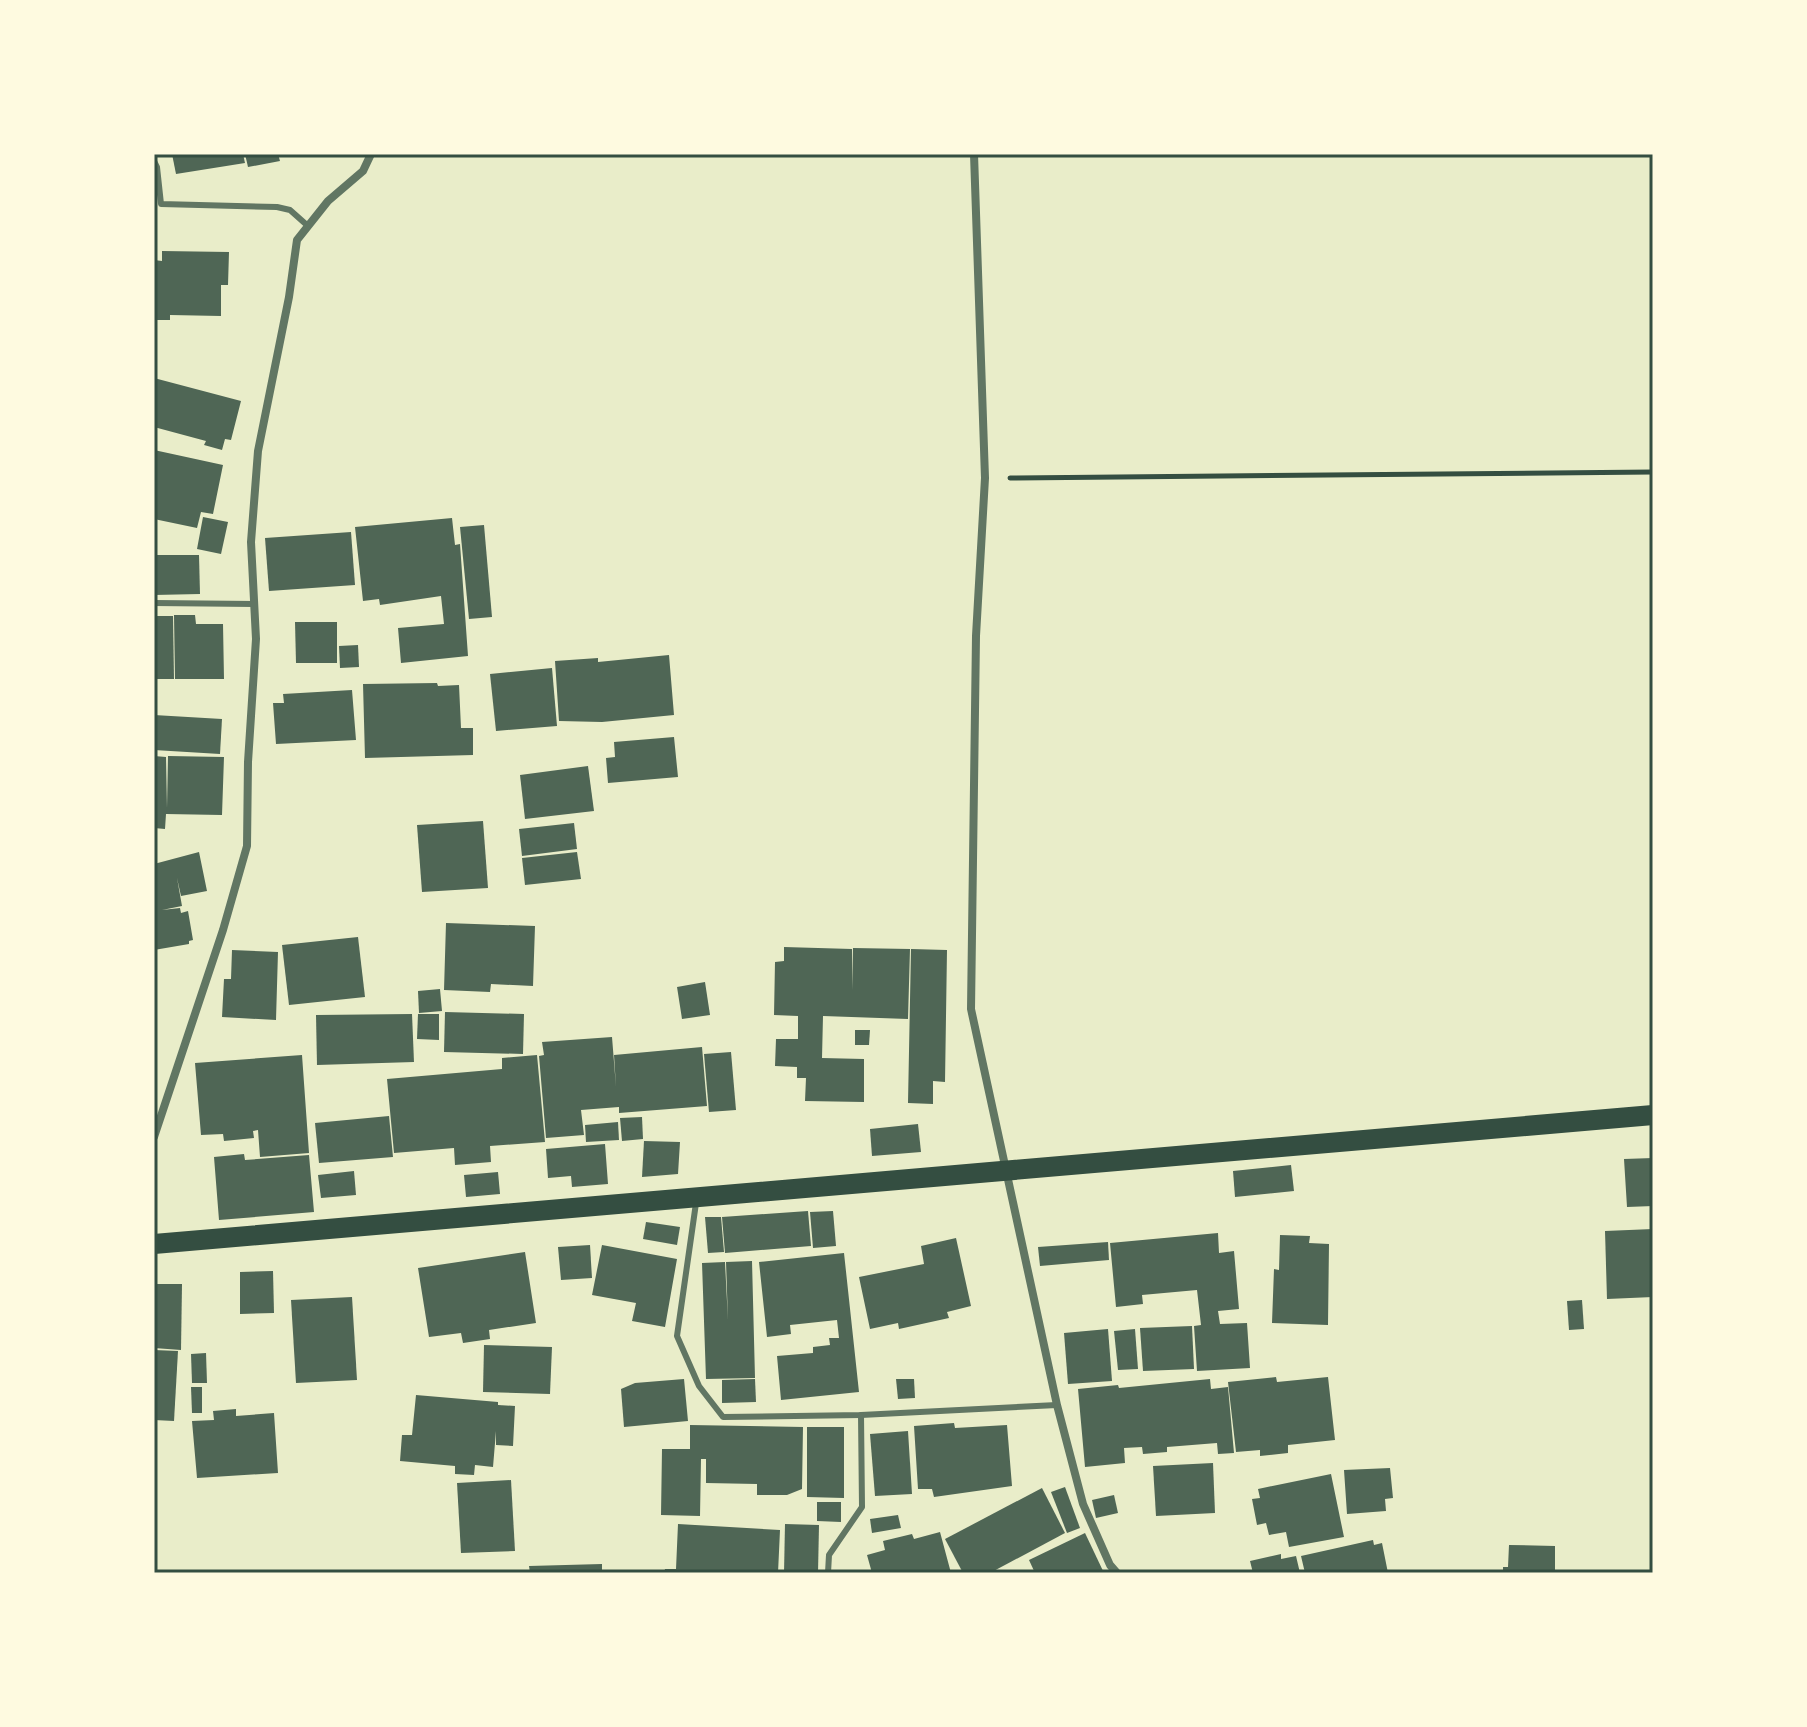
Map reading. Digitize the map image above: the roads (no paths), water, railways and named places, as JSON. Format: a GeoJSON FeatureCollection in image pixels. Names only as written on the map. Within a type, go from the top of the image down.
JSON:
{"type":"FeatureCollection","features":[{"type":"Feature","properties":{"kind":"main road"},"geometry":{"type":"LineString","coordinates":[[154,1244],[1653,1115]]}},
{"type":"Feature","properties":{"kind":"street"},"geometry":{"type":"LineString","coordinates":[[154,1137],[223,930],[247,846],[248,762],[256,639],[251,542],[258,451],[289,297],[297,240],[328,201],[363,171],[371,154]]}},
{"type":"Feature","properties":{"kind":"street"},"geometry":{"type":"LineString","coordinates":[[974,154],[985,478],[976,636],[971,1009],[1057,1405],[1083,1504],[1110,1565],[1117,1573]]}},
{"type":"Feature","properties":{"kind":"lane"},"geometry":{"type":"LineString","coordinates":[[154,161],[161,204],[277,207],[290,210],[308,226]]}},
{"type":"Feature","properties":{"kind":"lane"},"geometry":{"type":"LineString","coordinates":[[154,603],[254,604]]}},
{"type":"Feature","properties":{"kind":"lane"},"geometry":{"type":"LineString","coordinates":[[696,1199],[677,1336],[699,1386],[723,1417],[861,1415],[1057,1405]]}},
{"type":"Feature","properties":{"kind":"lane"},"geometry":{"type":"LineString","coordinates":[[828,1573],[829,1555],[862,1507],[861,1415]]}},
{"type":"Feature","properties":{"kind":"lane"},"geometry":{"type":"LineString","coordinates":[[455,1573],[473,1573]]}}]}
